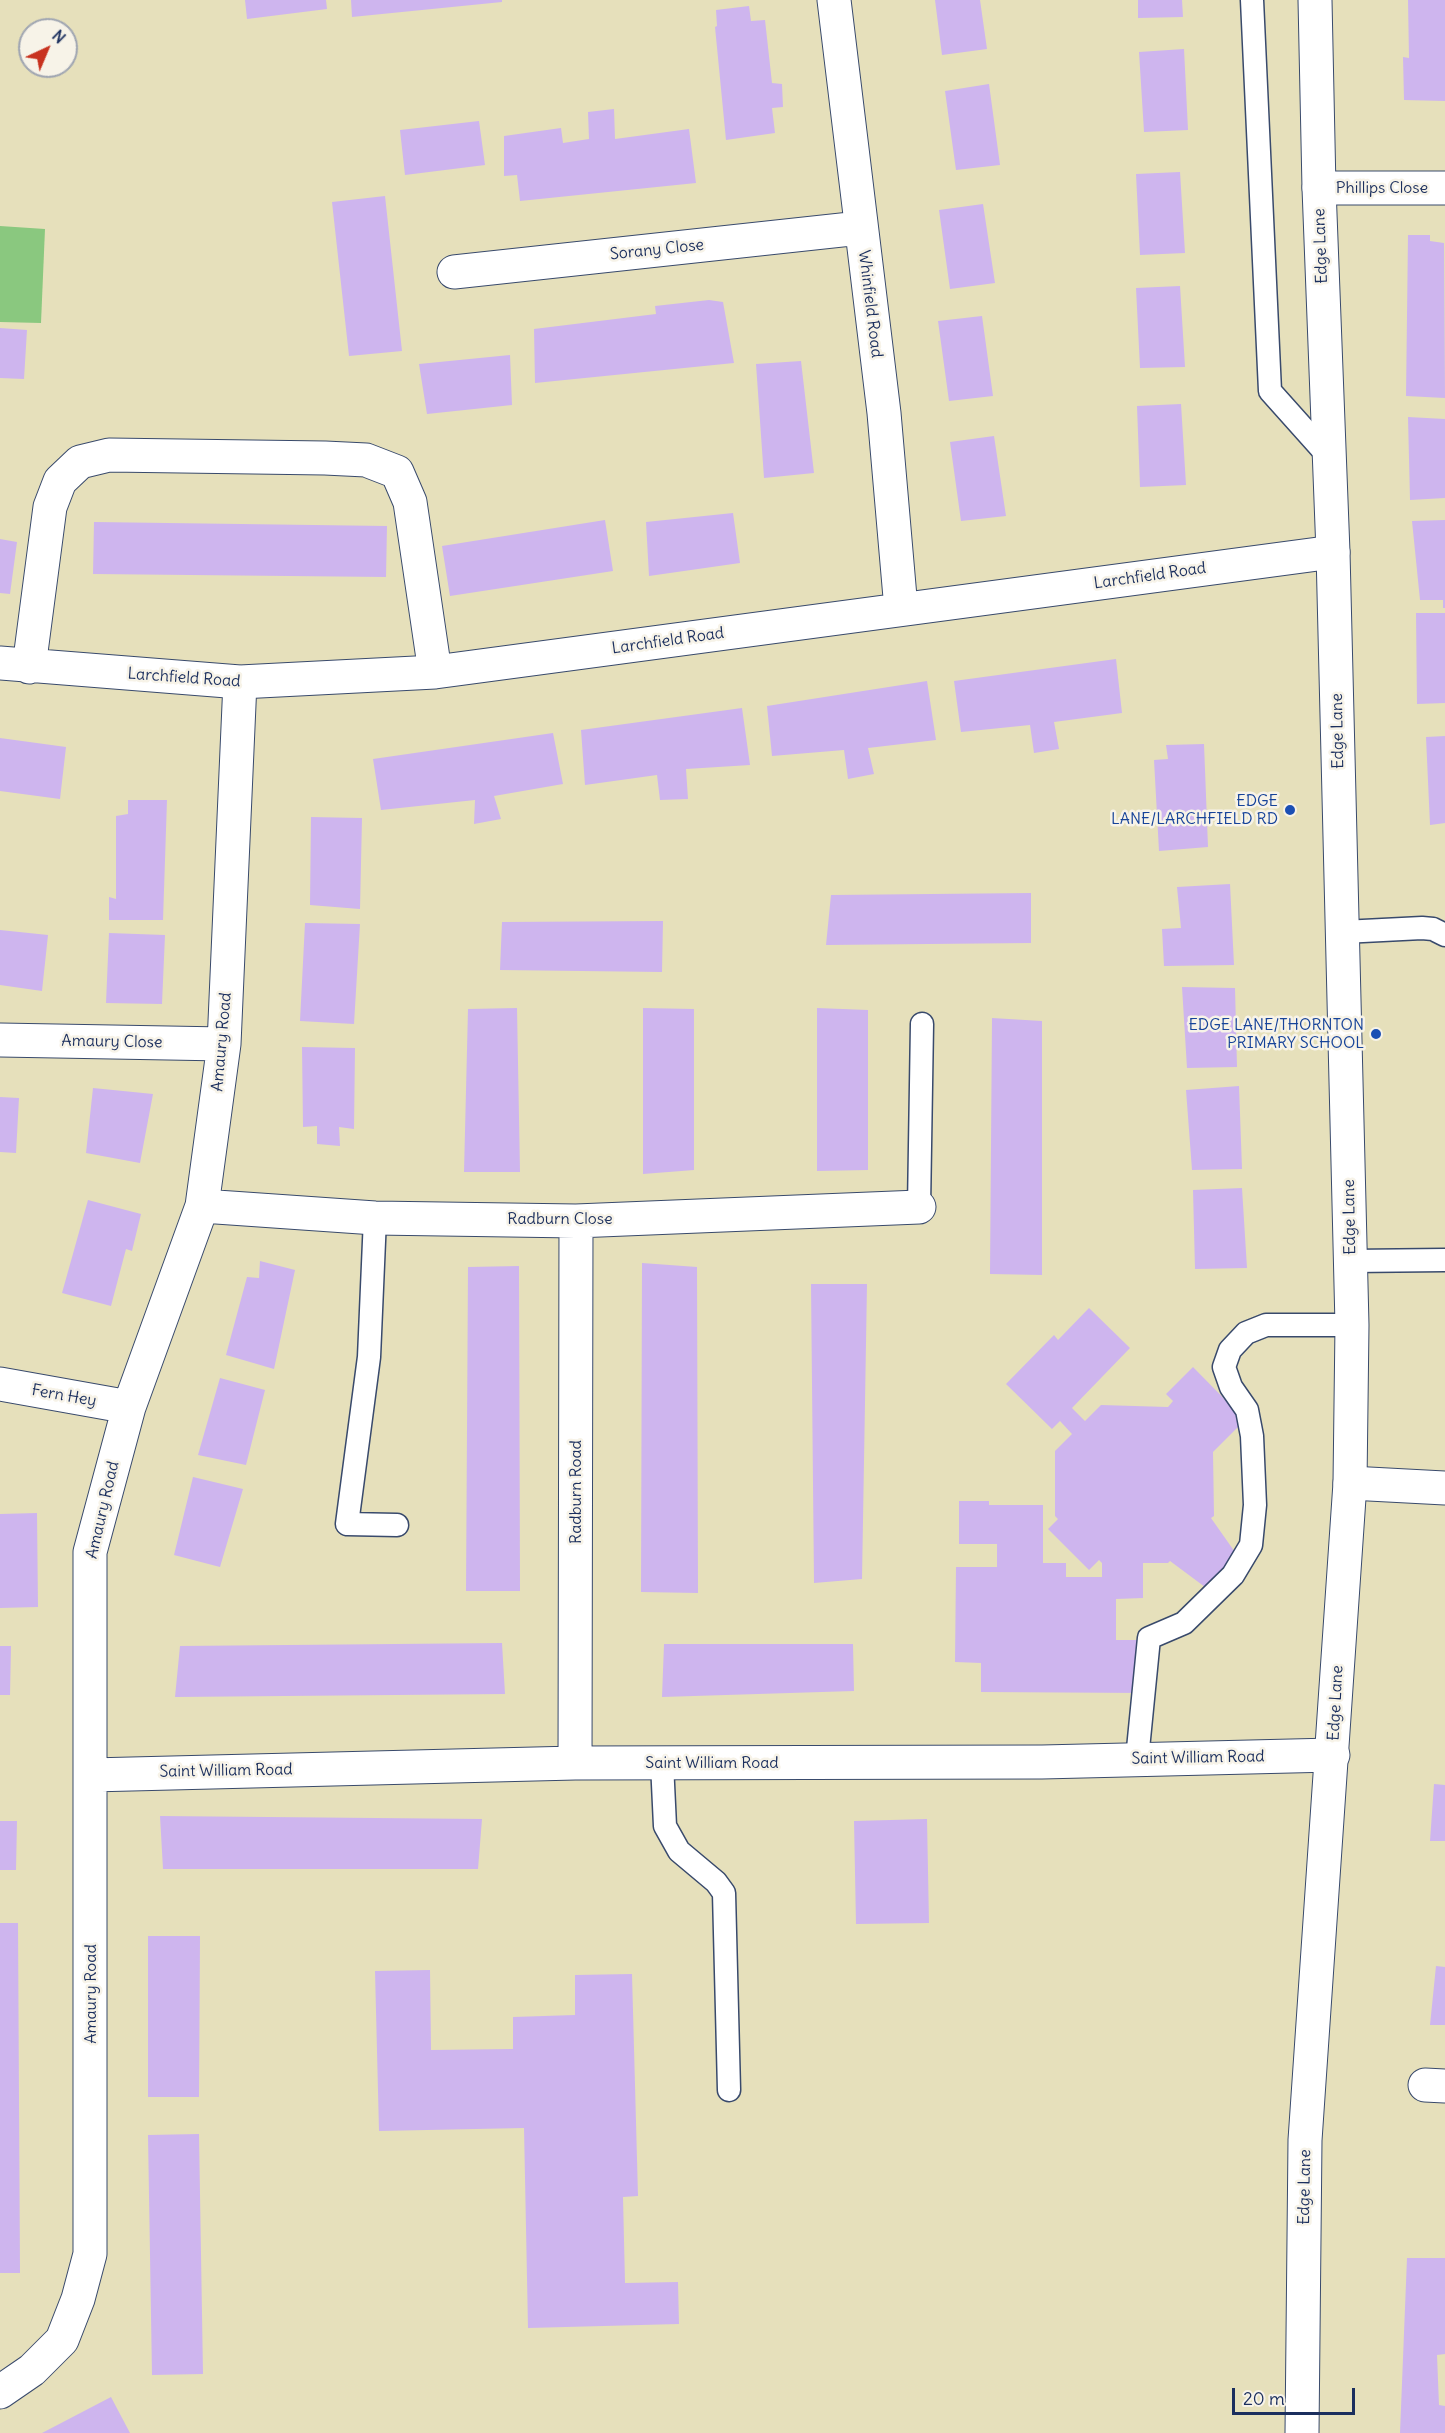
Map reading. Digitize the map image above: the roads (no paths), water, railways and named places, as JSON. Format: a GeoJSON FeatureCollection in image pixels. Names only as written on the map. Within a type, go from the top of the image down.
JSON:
{"type":"FeatureCollection","features":[{"type":"Feature","properties":{"kind":"street","name":"Whinfield Road"},"geometry":{"type":"LineString","coordinates":[[834,0],[884,413],[901,609]]}},
{"type":"Feature","properties":{"kind":"street","name":"Edge Lane"},"geometry":{"type":"LineString","coordinates":[[1302,2433],[1305,2140],[1350,1484],[1352,1325],[1333,552],[1319,188],[1315,0]]}},
{"type":"Feature","properties":{"kind":"street","name":"Phillips Close"},"geometry":{"type":"LineString","coordinates":[[1319,188],[1445,188]]}},
{"type":"Feature","properties":{"kind":"street","name":"Sorany Close"},"geometry":{"type":"LineString","coordinates":[[454,272],[860,228]]}},
{"type":"Feature","properties":{"kind":"street"},"geometry":{"type":"LineString","coordinates":[[14,665],[50,507],[60,481],[80,462],[109,455],[366,460],[397,472],[410,502],[435,672]]}},
{"type":"Feature","properties":{"kind":"street","name":"Larchfield Road"},"geometry":{"type":"LineString","coordinates":[[14,665],[240,682],[435,672],[1333,552]]}},
{"type":"Feature","properties":{"kind":"street","name":"Amaury Road"},"geometry":{"type":"LineString","coordinates":[[0,2392],[32,2370],[62,2340],[78,2299],[90,2254],[92,1774],[90,1552],[129,1407],[202,1206],[224,1044],[240,682]]}},
{"type":"Feature","properties":{"kind":"street","name":"Amaury Close"},"geometry":{"type":"LineString","coordinates":[[0,1040],[224,1044]]}},
{"type":"Feature","properties":{"kind":"street","name":"Radburn Close"},"geometry":{"type":"LineString","coordinates":[[202,1206],[375,1218],[576,1221],[919,1207]]}},
{"type":"Feature","properties":{"kind":"street","name":"Radburn Road"},"geometry":{"type":"LineString","coordinates":[[575,1763],[576,1221]]}},
{"type":"Feature","properties":{"kind":"street","name":"Fern Hey"},"geometry":{"type":"LineString","coordinates":[[0,1384],[129,1407]]}},
{"type":"Feature","properties":{"kind":"street"},"geometry":{"type":"LineString","coordinates":[[1350,1484],[1445,1488]]}},
{"type":"Feature","properties":{"kind":"street","name":"Saint William Road"},"geometry":{"type":"LineString","coordinates":[[92,1774],[575,1763],[1042,1762],[1333,1755]]}},
{"type":"Feature","properties":{"kind":"lane"},"geometry":{"type":"LineString","coordinates":[[1252,0],[1270,391],[1329,457]]}},
{"type":"Feature","properties":{"kind":"lane"},"geometry":{"type":"LineString","coordinates":[[1343,933],[1422,928],[1433,929],[1445,935]]}},
{"type":"Feature","properties":{"kind":"lane"},"geometry":{"type":"LineString","coordinates":[[919,1207],[922,1024]]}},
{"type":"Feature","properties":{"kind":"lane"},"geometry":{"type":"LineString","coordinates":[[375,1218],[369,1357],[347,1524],[398,1525]]}},
{"type":"Feature","properties":{"kind":"lane"},"geometry":{"type":"LineString","coordinates":[[1351,1261],[1445,1260]]}},
{"type":"Feature","properties":{"kind":"lane"},"geometry":{"type":"LineString","coordinates":[[1137,1759],[1149,1638],[1184,1623],[1233,1575],[1251,1545],[1255,1505],[1252,1436],[1247,1410],[1231,1387],[1224,1367],[1230,1350],[1246,1333],[1266,1325],[1352,1325]]}},
{"type":"Feature","properties":{"kind":"lane"},"geometry":{"type":"LineString","coordinates":[[662,1763],[665,1826],[679,1851],[716,1881],[724,1893],[729,2090]]}},
{"type":"Feature","properties":{"kind":"place","name":"EDGE LANE/LARCHFIELD RD"},"geometry":{"type":"Point","coordinates":[1290,810]}},
{"type":"Feature","properties":{"kind":"place","name":"EDGE LANE/THORNTON PRIMARY SCHOOL"},"geometry":{"type":"Point","coordinates":[1376,1034]}}]}
